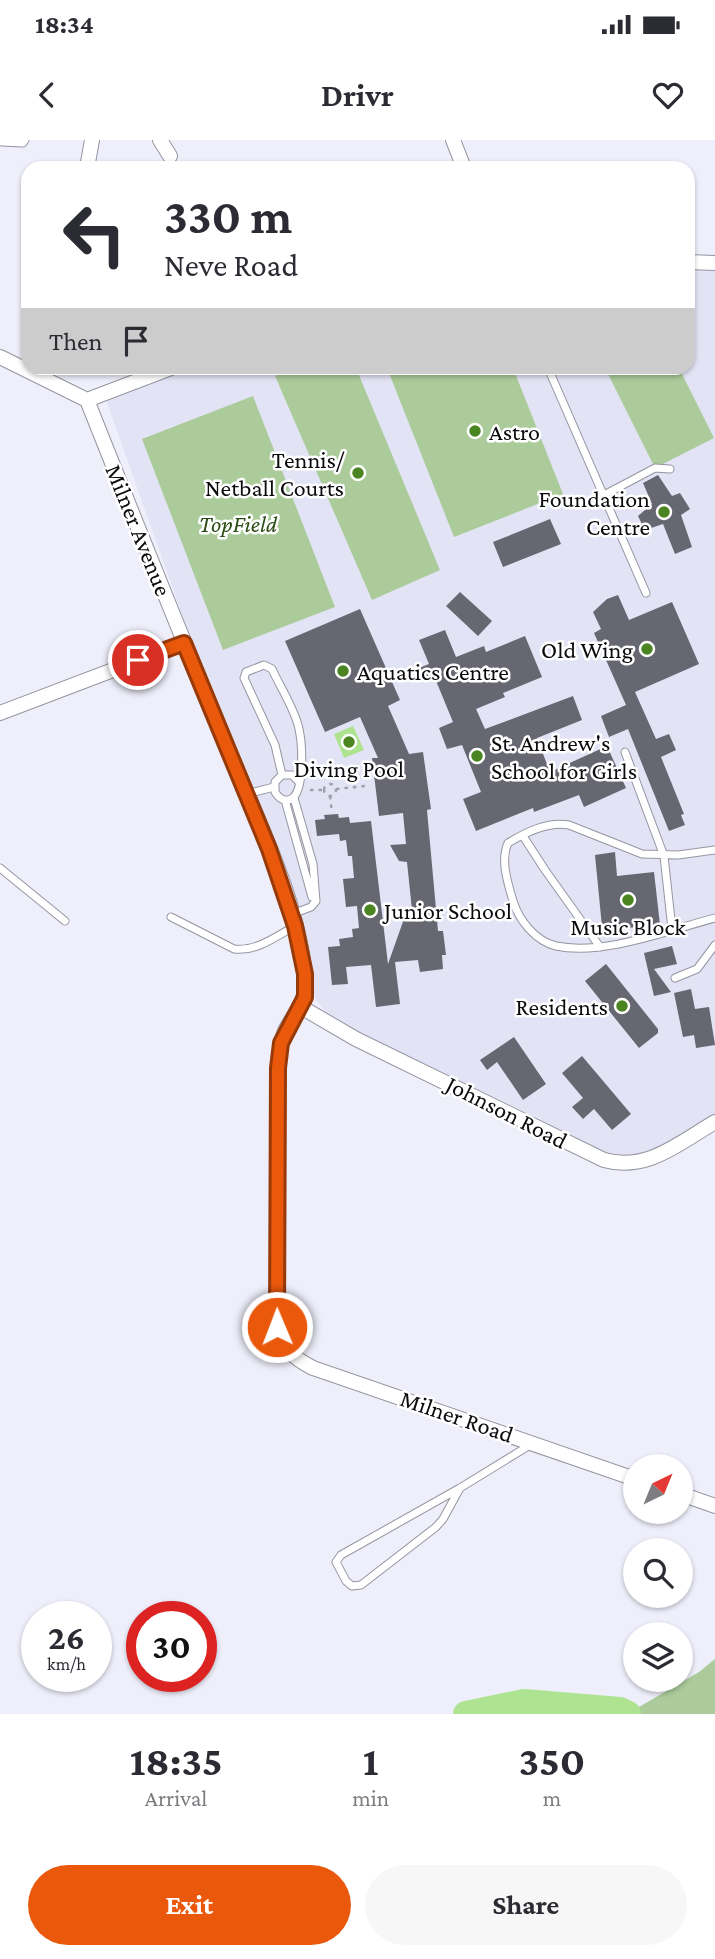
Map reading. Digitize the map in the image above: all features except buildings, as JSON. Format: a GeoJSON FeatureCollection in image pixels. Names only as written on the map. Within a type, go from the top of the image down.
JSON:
{"type":"FeatureCollection","features":[{"type":"Feature","properties":{"kind":"street"},"geometry":{"type":"LineString","coordinates":[[88,161],[92,140]]}},
{"type":"Feature","properties":{"kind":"street"},"geometry":{"type":"LineString","coordinates":[[160,140],[170,156]]}},
{"type":"Feature","properties":{"kind":"street"},"geometry":{"type":"LineString","coordinates":[[453,140],[461,161]]}},
{"type":"Feature","properties":{"kind":"street"},"geometry":{"type":"LineString","coordinates":[[695,262],[715,263]]}},
{"type":"Feature","properties":{"kind":"street"},"geometry":{"type":"LineString","coordinates":[[0,357],[21,367]]}},
{"type":"Feature","properties":{"kind":"street"},"geometry":{"type":"LineString","coordinates":[[36,375],[87,400],[153,375]]}},
{"type":"Feature","properties":{"kind":"street","name":"Milner Avenue"},"geometry":{"type":"LineString","coordinates":[[87,400],[247,794],[294,920],[306,987],[301,1007],[281,1043],[278,1068],[277,1327],[284,1346]]}},
{"type":"Feature","properties":{"kind":"street"},"geometry":{"type":"LineString","coordinates":[[0,713],[184,643]]}},
{"type":"Feature","properties":{"kind":"street","name":"Johnson Road"},"geometry":{"type":"LineString","coordinates":[[301,1007],[356,1039],[604,1160],[621,1165],[647,1160],[715,1122]]}},
{"type":"Feature","properties":{"kind":"street","name":"Milner Road"},"geometry":{"type":"LineString","coordinates":[[284,1346],[299,1361],[313,1368],[623,1475]]}},
{"type":"Feature","properties":{"kind":"street"},"geometry":{"type":"LineString","coordinates":[[693,1498],[715,1506]]}},
{"type":"Feature","properties":{"kind":"lane"},"geometry":{"type":"LineString","coordinates":[[2,142],[23,143],[25,140]]}},
{"type":"Feature","properties":{"kind":"lane"},"geometry":{"type":"LineString","coordinates":[[551,375],[646,593]]}},
{"type":"Feature","properties":{"kind":"lane"},"geometry":{"type":"LineString","coordinates":[[604,495],[655,468],[670,469]]}},
{"type":"Feature","properties":{"kind":"lane"},"geometry":{"type":"LineString","coordinates":[[172,917],[234,949],[244,950],[252,949],[314,906],[316,901],[313,864],[294,798],[302,775],[298,726],[272,669],[264,665],[246,673],[244,678],[275,745],[282,775]]}},
{"type":"Feature","properties":{"kind":"lane"},"geometry":{"type":"LineString","coordinates":[[625,752],[664,856],[672,929]]}},
{"type":"Feature","properties":{"kind":"lane"},"geometry":{"type":"LineString","coordinates":[[294,798],[285,800],[278,796],[274,787],[282,775],[292,775],[299,786]]}},
{"type":"Feature","properties":{"kind":"lane"},"geometry":{"type":"LineString","coordinates":[[247,794],[274,787]]}},
{"type":"Feature","properties":{"kind":"lane"},"geometry":{"type":"LineString","coordinates":[[285,800],[314,906]]}},
{"type":"Feature","properties":{"kind":"lane"},"geometry":{"type":"LineString","coordinates":[[715,850],[664,856],[642,854],[559,823],[544,826],[508,843],[505,856],[517,913],[533,933],[555,946],[600,947],[715,918]]}},
{"type":"Feature","properties":{"kind":"lane"},"geometry":{"type":"LineString","coordinates":[[523,836],[600,947]]}},
{"type":"Feature","properties":{"kind":"lane"},"geometry":{"type":"LineString","coordinates":[[0,868],[65,921]]}},
{"type":"Feature","properties":{"kind":"lane"},"geometry":{"type":"LineString","coordinates":[[675,978],[697,969],[715,945]]}},
{"type":"Feature","properties":{"kind":"lane"},"geometry":{"type":"LineString","coordinates":[[460,1488],[436,1527],[361,1585],[352,1586],[346,1581],[336,1562],[341,1555],[533,1443]]}},
{"type":"Feature","properties":{"kind":"path"},"geometry":{"type":"LineString","coordinates":[[323,790],[328,784],[334,785],[336,789]]}},
{"type":"Feature","properties":{"kind":"path"},"geometry":{"type":"LineString","coordinates":[[299,786],[323,790],[324,794],[330,796],[335,794],[336,789]]}},
{"type":"Feature","properties":{"kind":"path"},"geometry":{"type":"LineString","coordinates":[[336,789],[366,786]]}},
{"type":"Feature","properties":{"kind":"path"},"geometry":{"type":"LineString","coordinates":[[330,796],[332,813]]}},
{"type":"Feature","properties":{"kind":"shaded area","name":"St. Andrew's School for Girls"},"geometry":{"type":"Polygon","coordinates":[[[695,261],[715,262],[715,1115],[662,1149],[635,1159],[616,1157],[592,1148],[534,1116],[331,1019],[316,1000],[307,967],[105,397],[167,375],[695,375],[695,261]]]}},
{"type":"Feature","properties":{"kind":"shaded area","name":"Diving Pool"},"geometry":{"type":"Polygon","coordinates":[[[353,726],[364,750],[344,758],[334,734],[353,726]]]}},
{"type":"Feature","properties":{"kind":"green space","name":"Tennis/ Netball Courts"},"geometry":{"type":"Polygon","coordinates":[[[359,375],[440,570],[372,600],[275,376],[359,375]]]}},
{"type":"Feature","properties":{"kind":"green space","name":"Astro"},"geometry":{"type":"Polygon","coordinates":[[[390,375],[516,375],[563,494],[454,537],[390,375]]]}},
{"type":"Feature","properties":{"kind":"green space"},"geometry":{"type":"Polygon","coordinates":[[[608,375],[682,375],[714,438],[655,468],[608,375]]]}},
{"type":"Feature","properties":{"kind":"green space","name":"TopField"},"geometry":{"type":"Polygon","coordinates":[[[253,396],[335,607],[223,650],[142,439],[253,396]]]}},
{"type":"Feature","properties":{"kind":"green space"},"geometry":{"type":"Polygon","coordinates":[[[715,1659],[715,1714],[627,1714],[665,1692],[693,1692],[693,1676],[715,1659]]]}},
{"type":"Feature","properties":{"kind":"waterway"},"geometry":{"type":"LineString","coordinates":[[466,1714],[524,1702],[620,1710],[628,1714]]}},
{"type":"Feature","properties":{"kind":"place","name":"Astro"},"geometry":{"type":"Point","coordinates":[475,431]}},
{"type":"Feature","properties":{"kind":"place","name":"Tennis/ Netball Courts"},"geometry":{"type":"Point","coordinates":[358,473]}},
{"type":"Feature","properties":{"kind":"place","name":"Foundation Centre"},"geometry":{"type":"Point","coordinates":[664,512]}},
{"type":"Feature","properties":{"kind":"place","name":"Old Wing"},"geometry":{"type":"Point","coordinates":[647,649]}},
{"type":"Feature","properties":{"kind":"place","name":"Aquatics Centre"},"geometry":{"type":"Point","coordinates":[343,671]}},
{"type":"Feature","properties":{"kind":"place","name":"Diving Pool"},"geometry":{"type":"Point","coordinates":[349,742]}},
{"type":"Feature","properties":{"kind":"place","name":"St. Andrew's School for Girls"},"geometry":{"type":"Point","coordinates":[477,756]}},
{"type":"Feature","properties":{"kind":"place","name":"Music Block"},"geometry":{"type":"Point","coordinates":[628,900]}},
{"type":"Feature","properties":{"kind":"place","name":"Junior School"},"geometry":{"type":"Point","coordinates":[370,910]}},
{"type":"Feature","properties":{"kind":"place","name":"Residents"},"geometry":{"type":"Point","coordinates":[622,1006]}},
{"type":"Feature","properties":{"kind":"route"},"geometry":{"type":"LineString","coordinates":[[138,660],[184,643],[269,849],[295,926],[306,987],[301,1007],[281,1043],[278,1068],[277,1327]]}}]}
